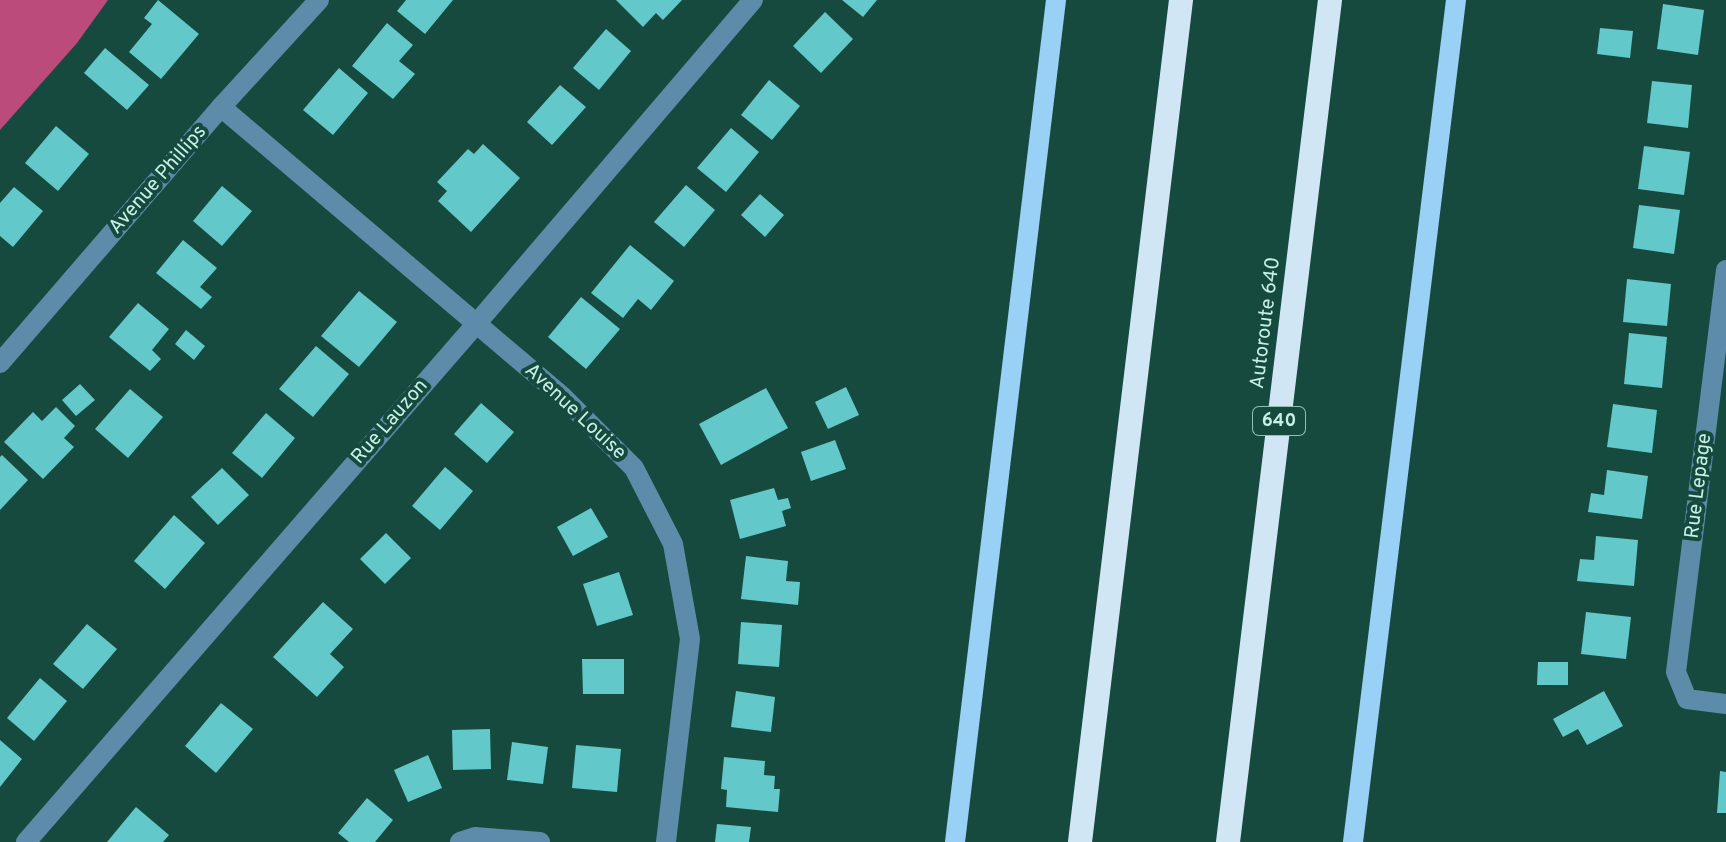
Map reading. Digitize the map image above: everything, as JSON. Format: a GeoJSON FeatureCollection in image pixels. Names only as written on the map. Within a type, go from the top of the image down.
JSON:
{"type":"FeatureCollection","features":[{"type":"Feature","properties":{"kind":"highway"},"geometry":{"type":"LineString","coordinates":[[1080,842],[1181,0]]}},
{"type":"Feature","properties":{"kind":"highway","name":"Autoroute 640"},"geometry":{"type":"LineString","coordinates":[[1228,842],[1330,0]]}},
{"type":"Feature","properties":{"kind":"main road"},"geometry":{"type":"LineString","coordinates":[[955,842],[1056,0]]}},
{"type":"Feature","properties":{"kind":"main road"},"geometry":{"type":"LineString","coordinates":[[1353,842],[1456,0]]}},
{"type":"Feature","properties":{"kind":"street","name":"Avenue Phillips"},"geometry":{"type":"LineString","coordinates":[[0,363],[221,107],[319,0]]}},
{"type":"Feature","properties":{"kind":"street","name":"Rue Lauzon"},"geometry":{"type":"LineString","coordinates":[[26,842],[753,0]]}},
{"type":"Feature","properties":{"kind":"street","name":"Avenue Louise"},"geometry":{"type":"LineString","coordinates":[[221,107],[563,397],[634,468],[673,544],[690,639],[666,842]]}},
{"type":"Feature","properties":{"kind":"street","name":"Rue Lepage"},"geometry":{"type":"LineString","coordinates":[[1726,270],[1676,672],[1687,699],[1726,704]]}},
{"type":"Feature","properties":{"kind":"street"},"geometry":{"type":"LineString","coordinates":[[460,842],[475,837],[540,842]]}},
{"type":"Feature","properties":{"kind":"shaded area"},"geometry":{"type":"Polygon","coordinates":[[[0,0],[108,0],[77,43],[0,130],[0,0]]]}},
{"type":"Feature","properties":{"kind":"building"},"geometry":{"type":"Polygon","coordinates":[[[158,0],[199,34],[161,79],[129,52],[152,24],[144,18],[158,0]]]}},
{"type":"Feature","properties":{"kind":"building"},"geometry":{"type":"Polygon","coordinates":[[[406,0],[453,0],[425,34],[397,11],[406,0]]]}},
{"type":"Feature","properties":{"kind":"building"},"geometry":{"type":"Polygon","coordinates":[[[616,0],[682,0],[663,20],[656,13],[643,27],[616,0]]]}},
{"type":"Feature","properties":{"kind":"building"},"geometry":{"type":"Polygon","coordinates":[[[842,0],[877,0],[863,17],[842,0]]]}},
{"type":"Feature","properties":{"kind":"building"},"geometry":{"type":"Polygon","coordinates":[[[1663,4],[1704,10],[1698,55],[1657,49],[1663,4]]]}},
{"type":"Feature","properties":{"kind":"building"},"geometry":{"type":"Polygon","coordinates":[[[825,12],[853,39],[821,73],[793,46],[825,12]]]}},
{"type":"Feature","properties":{"kind":"building"},"geometry":{"type":"Polygon","coordinates":[[[387,23],[413,45],[399,61],[415,74],[393,99],[352,66],[387,23]]]}},
{"type":"Feature","properties":{"kind":"building"},"geometry":{"type":"Polygon","coordinates":[[[1600,28],[1633,31],[1630,58],[1597,54],[1600,28]]]}},
{"type":"Feature","properties":{"kind":"building"},"geometry":{"type":"Polygon","coordinates":[[[606,29],[631,51],[599,90],[573,68],[606,29]]]}},
{"type":"Feature","properties":{"kind":"building"},"geometry":{"type":"Polygon","coordinates":[[[105,48],[149,85],[127,110],[84,73],[105,48]]]}},
{"type":"Feature","properties":{"kind":"building"},"geometry":{"type":"Polygon","coordinates":[[[339,68],[368,93],[333,135],[303,110],[339,68]]]}},
{"type":"Feature","properties":{"kind":"building"},"geometry":{"type":"Polygon","coordinates":[[[769,80],[800,106],[772,140],[741,115],[769,80]]]}},
{"type":"Feature","properties":{"kind":"building"},"geometry":{"type":"Polygon","coordinates":[[[1652,81],[1692,85],[1688,128],[1647,123],[1652,81]]]}},
{"type":"Feature","properties":{"kind":"building"},"geometry":{"type":"Polygon","coordinates":[[[560,85],[586,107],[552,145],[527,122],[560,85]]]}},
{"type":"Feature","properties":{"kind":"building"},"geometry":{"type":"Polygon","coordinates":[[[56,126],[89,154],[58,191],[25,163],[56,126]]]}},
{"type":"Feature","properties":{"kind":"building"},"geometry":{"type":"Polygon","coordinates":[[[731,128],[759,152],[726,192],[697,168],[731,128]]]}},
{"type":"Feature","properties":{"kind":"building"},"geometry":{"type":"Polygon","coordinates":[[[483,144],[520,178],[471,232],[438,201],[447,191],[437,182],[468,149],[474,154],[483,144]]]}},
{"type":"Feature","properties":{"kind":"building"},"geometry":{"type":"Polygon","coordinates":[[[1644,146],[1690,152],[1684,195],[1638,189],[1644,146]]]}},
{"type":"Feature","properties":{"kind":"building"},"geometry":{"type":"Polygon","coordinates":[[[686,185],[715,210],[684,247],[654,222],[686,185]]]}},
{"type":"Feature","properties":{"kind":"building"},"geometry":{"type":"Polygon","coordinates":[[[222,186],[252,211],[222,246],[193,221],[222,186]]]}},
{"type":"Feature","properties":{"kind":"building"},"geometry":{"type":"Polygon","coordinates":[[[14,187],[43,211],[13,247],[0,236],[0,203],[14,187]]]}},
{"type":"Feature","properties":{"kind":"building"},"geometry":{"type":"Polygon","coordinates":[[[760,194],[784,215],[765,237],[741,215],[760,194]]]}},
{"type":"Feature","properties":{"kind":"building"},"geometry":{"type":"Polygon","coordinates":[[[1639,205],[1680,210],[1674,254],[1633,248],[1639,205]]]}},
{"type":"Feature","properties":{"kind":"building"},"geometry":{"type":"Polygon","coordinates":[[[183,240],[217,268],[200,287],[212,297],[201,309],[156,273],[183,240]]]}},
{"type":"Feature","properties":{"kind":"building"},"geometry":{"type":"Polygon","coordinates":[[[630,245],[674,281],[651,310],[638,299],[623,318],[591,293],[630,245]]]}},
{"type":"Feature","properties":{"kind":"building"},"geometry":{"type":"Polygon","coordinates":[[[1627,279],[1671,284],[1667,326],[1623,322],[1627,279]]]}},
{"type":"Feature","properties":{"kind":"building"},"geometry":{"type":"Polygon","coordinates":[[[359,291],[397,322],[359,367],[321,336],[359,291]]]}},
{"type":"Feature","properties":{"kind":"building"},"geometry":{"type":"Polygon","coordinates":[[[581,297],[620,329],[586,369],[548,337],[581,297]]]}},
{"type":"Feature","properties":{"kind":"building"},"geometry":{"type":"Polygon","coordinates":[[[138,303],[169,329],[152,350],[161,359],[150,371],[109,337],[138,303]]]}},
{"type":"Feature","properties":{"kind":"building"},"geometry":{"type":"Polygon","coordinates":[[[186,330],[205,346],[194,360],[175,344],[186,330]]]}},
{"type":"Feature","properties":{"kind":"building"},"geometry":{"type":"Polygon","coordinates":[[[1629,333],[1667,337],[1662,388],[1624,384],[1629,333]]]}},
{"type":"Feature","properties":{"kind":"building"},"geometry":{"type":"Polygon","coordinates":[[[316,346],[349,374],[313,417],[279,389],[316,346]]]}},
{"type":"Feature","properties":{"kind":"building"},"geometry":{"type":"Polygon","coordinates":[[[80,384],[95,400],[76,416],[62,400],[80,384]]]}},
{"type":"Feature","properties":{"kind":"building"},"geometry":{"type":"Polygon","coordinates":[[[846,387],[859,415],[828,429],[815,402],[846,387]]]}},
{"type":"Feature","properties":{"kind":"building"},"geometry":{"type":"Polygon","coordinates":[[[766,388],[788,428],[721,465],[699,424],[766,388]]]}},
{"type":"Feature","properties":{"kind":"building"},"geometry":{"type":"Polygon","coordinates":[[[130,389],[163,417],[128,458],[95,429],[130,389]]]}},
{"type":"Feature","properties":{"kind":"building"},"geometry":{"type":"Polygon","coordinates":[[[481,403],[514,432],[487,463],[454,434],[481,403]]]}},
{"type":"Feature","properties":{"kind":"building"},"geometry":{"type":"Polygon","coordinates":[[[1613,404],[1657,410],[1652,453],[1607,447],[1613,404]]]}},
{"type":"Feature","properties":{"kind":"building"},"geometry":{"type":"Polygon","coordinates":[[[56,407],[75,426],[64,438],[74,447],[43,479],[4,442],[33,412],[42,421],[56,407]]]}},
{"type":"Feature","properties":{"kind":"building"},"geometry":{"type":"Polygon","coordinates":[[[266,413],[295,438],[262,478],[232,453],[266,413]]]}},
{"type":"Feature","properties":{"kind":"building"},"geometry":{"type":"Polygon","coordinates":[[[835,440],[846,469],[811,481],[801,452],[835,440]]]}},
{"type":"Feature","properties":{"kind":"building"},"geometry":{"type":"Polygon","coordinates":[[[2,455],[28,480],[0,510],[0,457],[2,455]]]}},
{"type":"Feature","properties":{"kind":"building"},"geometry":{"type":"Polygon","coordinates":[[[445,467],[473,491],[440,530],[412,506],[445,467]]]}},
{"type":"Feature","properties":{"kind":"building"},"geometry":{"type":"Polygon","coordinates":[[[222,468],[249,495],[218,525],[191,497],[222,468]]]}},
{"type":"Feature","properties":{"kind":"building"},"geometry":{"type":"Polygon","coordinates":[[[1607,470],[1648,476],[1642,519],[1588,512],[1591,493],[1604,495],[1607,470]]]}},
{"type":"Feature","properties":{"kind":"building"},"geometry":{"type":"Polygon","coordinates":[[[774,488],[778,500],[788,498],[791,508],[782,511],[786,526],[740,539],[730,500],[774,488]]]}},
{"type":"Feature","properties":{"kind":"building"},"geometry":{"type":"Polygon","coordinates":[[[591,508],[608,537],[573,556],[557,527],[591,508]]]}},
{"type":"Feature","properties":{"kind":"building"},"geometry":{"type":"Polygon","coordinates":[[[174,515],[205,543],[165,589],[134,561],[174,515]]]}},
{"type":"Feature","properties":{"kind":"building"},"geometry":{"type":"Polygon","coordinates":[[[386,533],[411,558],[385,584],[360,559],[386,533]]]}},
{"type":"Feature","properties":{"kind":"building"},"geometry":{"type":"Polygon","coordinates":[[[1596,536],[1638,540],[1634,586],[1577,581],[1580,559],[1594,560],[1596,536]]]}},
{"type":"Feature","properties":{"kind":"building"},"geometry":{"type":"Polygon","coordinates":[[[746,556],[788,561],[786,581],[800,582],[798,605],[741,599],[746,556]]]}},
{"type":"Feature","properties":{"kind":"building"},"geometry":{"type":"Polygon","coordinates":[[[619,572],[633,615],[597,626],[583,584],[619,572]]]}},
{"type":"Feature","properties":{"kind":"building"},"geometry":{"type":"Polygon","coordinates":[[[323,602],[353,629],[330,654],[344,667],[317,697],[273,657],[323,602]]]}},
{"type":"Feature","properties":{"kind":"building"},"geometry":{"type":"Polygon","coordinates":[[[1586,612],[1631,617],[1626,659],[1581,654],[1586,612]]]}},
{"type":"Feature","properties":{"kind":"building"},"geometry":{"type":"Polygon","coordinates":[[[741,622],[782,625],[779,667],[738,664],[741,622]]]}},
{"type":"Feature","properties":{"kind":"building"},"geometry":{"type":"Polygon","coordinates":[[[87,624],[117,649],[83,689],[53,664],[87,624]]]}},
{"type":"Feature","properties":{"kind":"building"},"geometry":{"type":"Polygon","coordinates":[[[582,659],[624,659],[624,694],[583,694],[582,659]]]}},
{"type":"Feature","properties":{"kind":"building"},"geometry":{"type":"Polygon","coordinates":[[[1538,662],[1568,662],[1568,685],[1537,685],[1538,662]]]}},
{"type":"Feature","properties":{"kind":"building"},"geometry":{"type":"Polygon","coordinates":[[[40,678],[67,701],[34,741],[7,718],[40,678]]]}},
{"type":"Feature","properties":{"kind":"building"},"geometry":{"type":"Polygon","coordinates":[[[736,691],[775,697],[771,732],[731,727],[736,691]]]}},
{"type":"Feature","properties":{"kind":"building"},"geometry":{"type":"Polygon","coordinates":[[[1604,691],[1623,726],[1587,745],[1578,729],[1563,737],[1553,719],[1604,691]]]}},
{"type":"Feature","properties":{"kind":"building"},"geometry":{"type":"Polygon","coordinates":[[[221,703],[253,729],[216,773],[185,746],[221,703]]]}},
{"type":"Feature","properties":{"kind":"building"},"geometry":{"type":"Polygon","coordinates":[[[490,729],[491,769],[453,770],[452,730],[490,729]]]}},
{"type":"Feature","properties":{"kind":"building"},"geometry":{"type":"Polygon","coordinates":[[[0,740],[22,759],[0,787],[0,740]]]}},
{"type":"Feature","properties":{"kind":"building"},"geometry":{"type":"Polygon","coordinates":[[[512,742],[548,747],[543,784],[507,780],[512,742]]]}},
{"type":"Feature","properties":{"kind":"building"},"geometry":{"type":"Polygon","coordinates":[[[576,745],[621,749],[617,792],[572,788],[576,745]]]}},
{"type":"Feature","properties":{"kind":"building"},"geometry":{"type":"Polygon","coordinates":[[[428,755],[442,788],[408,802],[394,770],[428,755]]]}},
{"type":"Feature","properties":{"kind":"building"},"geometry":{"type":"Polygon","coordinates":[[[724,757],[765,761],[764,775],[775,776],[774,789],[780,789],[778,812],[726,807],[727,790],[721,789],[724,757]]]}},
{"type":"Feature","properties":{"kind":"building"},"geometry":{"type":"Polygon","coordinates":[[[1720,771],[1726,772],[1726,813],[1717,813],[1720,771]]]}},
{"type":"Feature","properties":{"kind":"building"},"geometry":{"type":"Polygon","coordinates":[[[367,798],[393,820],[375,842],[349,842],[338,833],[367,798]]]}},
{"type":"Feature","properties":{"kind":"building"},"geometry":{"type":"Polygon","coordinates":[[[136,807],[169,835],[163,842],[107,842],[136,807]]]}},
{"type":"Feature","properties":{"kind":"building"},"geometry":{"type":"Polygon","coordinates":[[[717,824],[751,827],[749,842],[715,842],[717,824]]]}}]}
